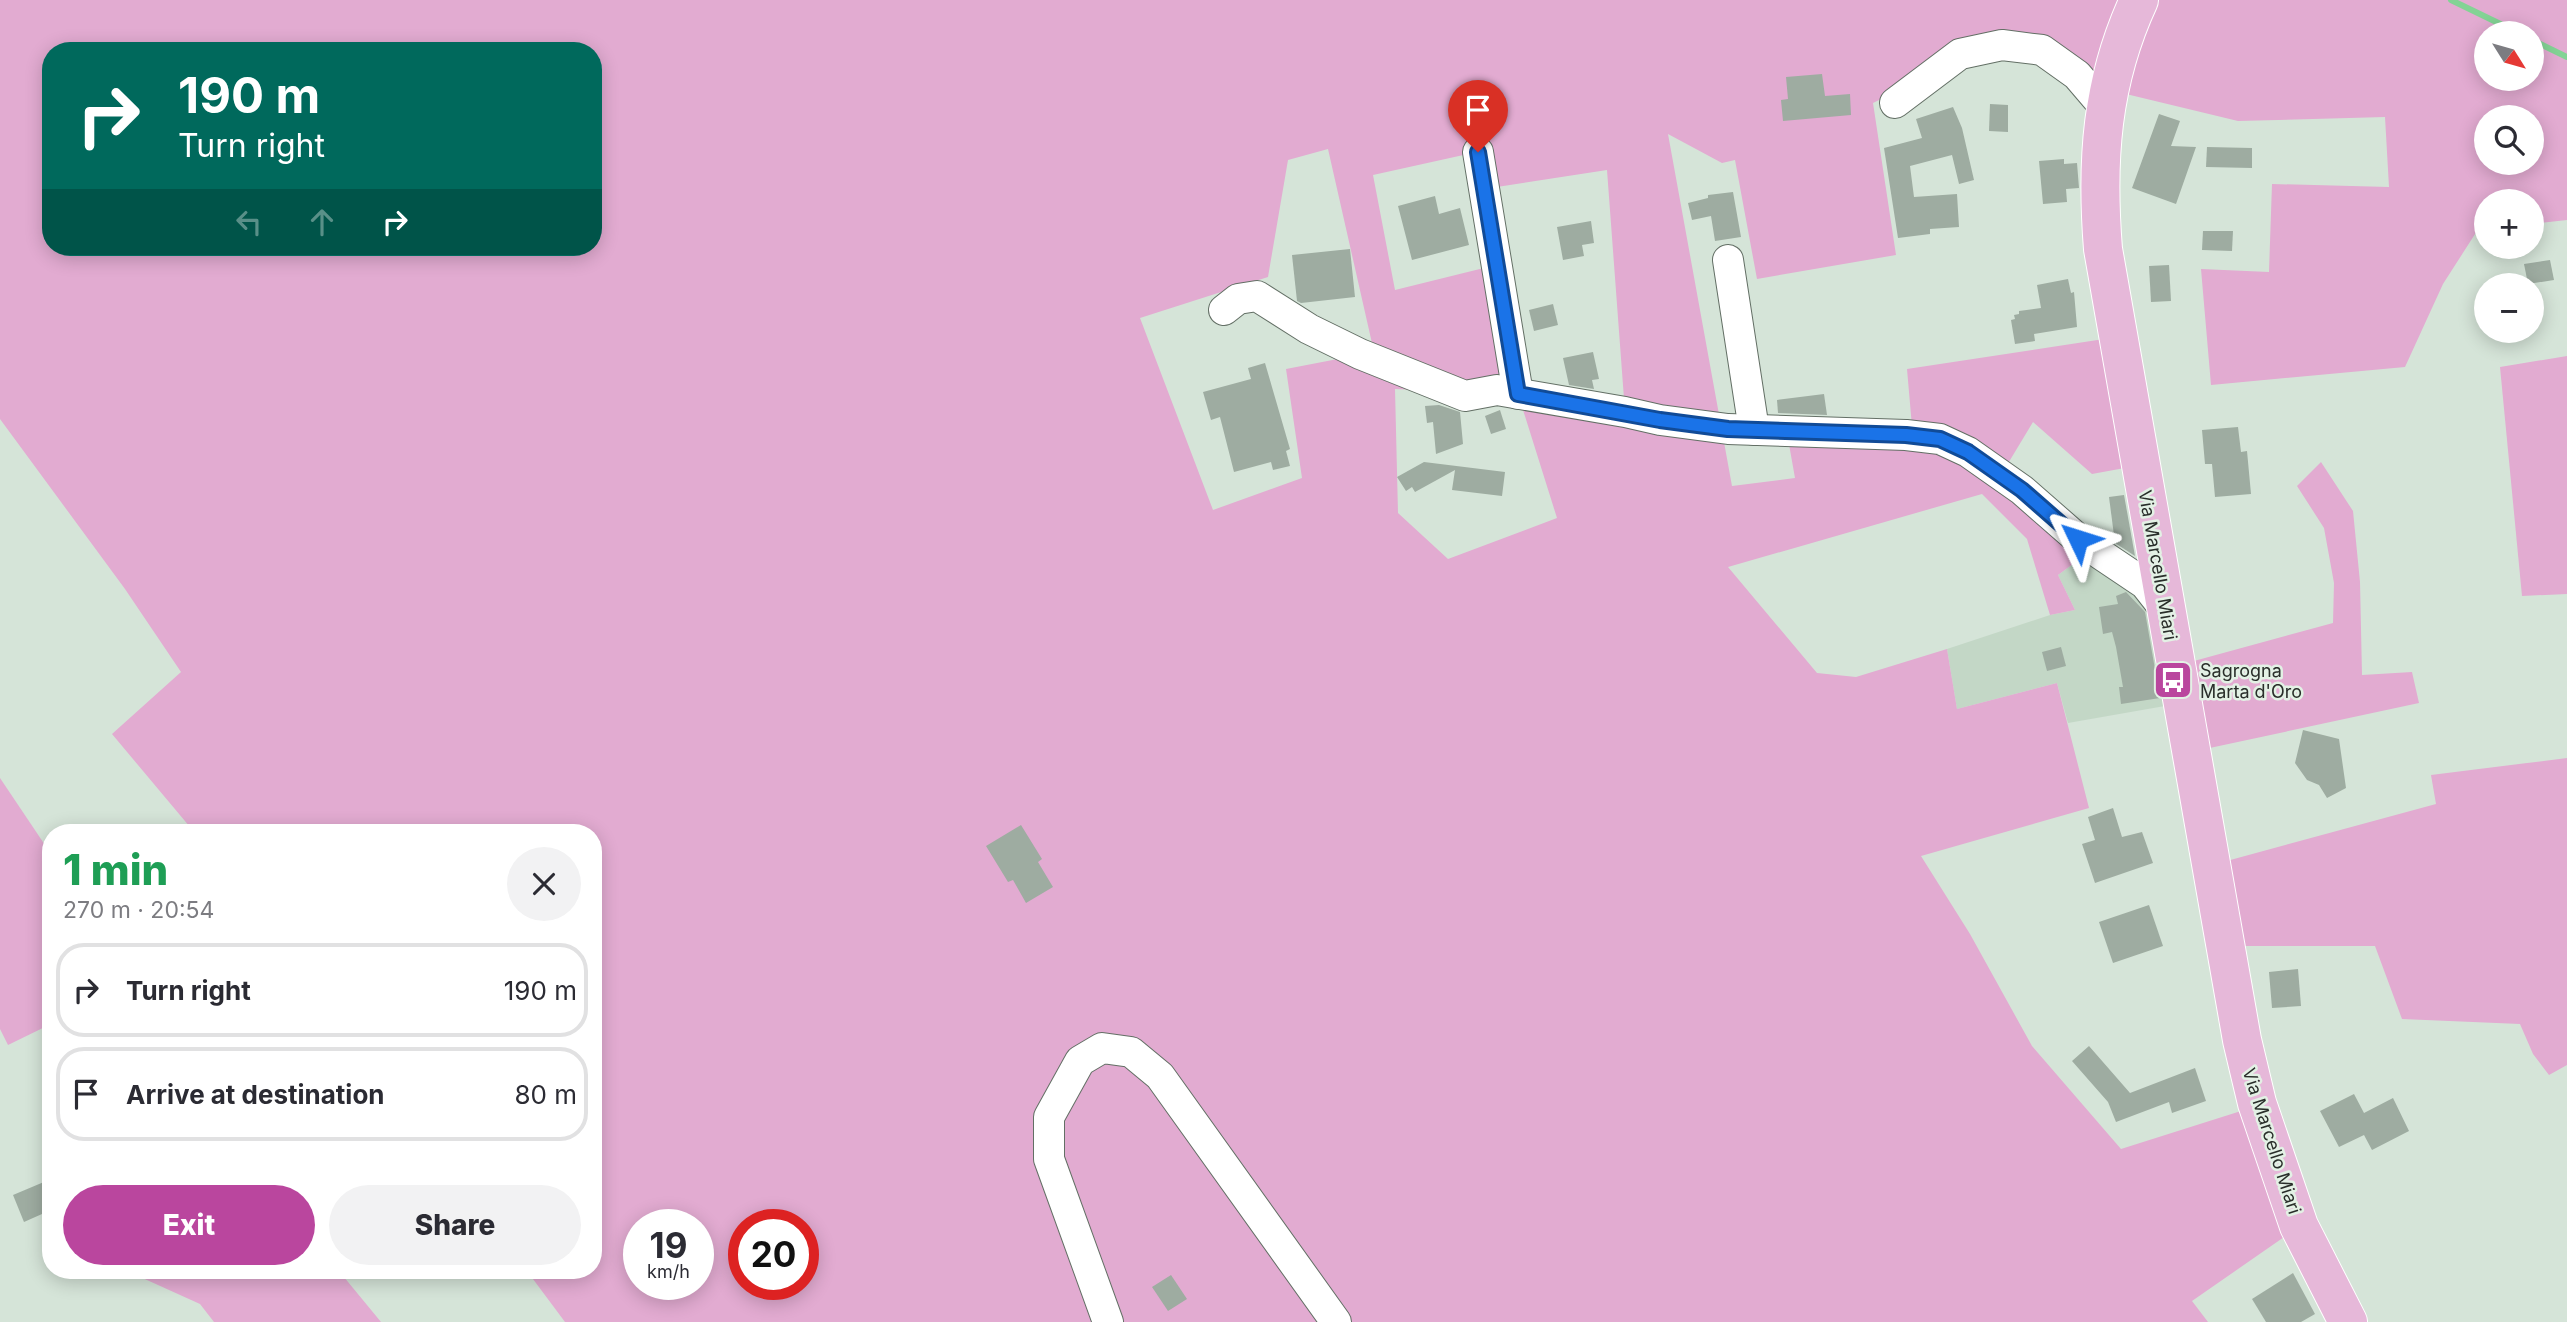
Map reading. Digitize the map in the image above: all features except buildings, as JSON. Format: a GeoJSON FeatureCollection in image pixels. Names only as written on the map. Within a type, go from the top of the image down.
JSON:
{"type":"FeatureCollection","features":[{"type":"Feature","properties":{"kind":"main road","name":"Via Marcello Miari"},"geometry":{"type":"LineString","coordinates":[[2138,2],[2123,38],[2106,109],[2099,163],[2103,249],[2242,1040],[2257,1103],[2299,1226],[2348,1322]]}},
{"type":"Feature","properties":{"kind":"lane"},"geometry":{"type":"LineString","coordinates":[[1895,103],[1960,54],[2002,45],[2042,50],[2077,75],[2106,109]]}},
{"type":"Feature","properties":{"kind":"lane"},"geometry":{"type":"LineString","coordinates":[[1478,152],[1518,394]]}},
{"type":"Feature","properties":{"kind":"lane"},"geometry":{"type":"LineString","coordinates":[[1728,260],[1754,430]]}},
{"type":"Feature","properties":{"kind":"lane"},"geometry":{"type":"LineString","coordinates":[[1224,310],[1238,299],[1257,296],[1350,349],[1465,396],[1497,390],[1660,420],[1754,430],[1906,435],[1940,439],[1968,452],[2022,490],[2078,539],[2145,584],[2167,612]]}},
{"type":"Feature","properties":{"kind":"lane"},"geometry":{"type":"LineString","coordinates":[[1108,1322],[1049,1159],[1049,1117],[1080,1061],[1102,1048],[1131,1052],[1160,1076],[1336,1322]]}},
{"type":"Feature","properties":{"kind":"shaded area"},"geometry":{"type":"Polygon","coordinates":[[[0,0],[2567,0],[2567,220],[2544,223],[2544,189],[2474,189],[2474,236],[2443,284],[2405,367],[2211,385],[2201,269],[2269,272],[2272,184],[2389,187],[2385,117],[2238,121],[2126,94],[2041,56],[1964,58],[1873,103],[1896,255],[1757,279],[1735,160],[1722,163],[1668,134],[1732,486],[1795,478],[1787,433],[1913,438],[1907,369],[2117,337],[2141,465],[2092,474],[2033,422],[1998,480],[2088,553],[2058,575],[2075,610],[2050,615],[2027,539],[1982,494],[1728,567],[1817,673],[1856,677],[1947,649],[1957,709],[2057,683],[2089,808],[1921,856],[1970,934],[2032,1046],[2121,1149],[2241,1111],[2287,1235],[2192,1301],[2208,1322],[565,1322],[533,1279],[602,1279],[602,824],[187,824],[112,734],[181,672],[125,589],[0,419],[0,0]],[[1328,149],[1288,160],[1268,277],[1140,318],[1213,510],[1302,478],[1286,369],[1374,352],[1328,149]],[[1477,152],[1373,175],[1395,290],[1496,265],[1518,394],[1625,412],[1607,170],[1484,189],[1477,152]],[[1395,389],[1398,513],[1448,559],[1557,518],[1518,394],[1395,389]]]}},
{"type":"Feature","properties":{"kind":"shaded area"},"geometry":{"type":"Polygon","coordinates":[[[2567,356],[2567,594],[2522,596],[2500,367],[2567,356]]]}},
{"type":"Feature","properties":{"kind":"shaded area"},"geometry":{"type":"Polygon","coordinates":[[[2321,462],[2353,511],[2360,582],[2362,675],[2412,672],[2419,703],[2191,752],[2183,664],[2333,623],[2334,583],[2324,528],[2297,486],[2321,462]]]}},
{"type":"Feature","properties":{"kind":"shaded area"},"geometry":{"type":"Polygon","coordinates":[[[2088,553],[2163,611],[2182,703],[2068,723],[2057,683],[1957,709],[1947,649],[2050,615],[2075,610],[2058,575],[2088,553]]]}},
{"type":"Feature","properties":{"kind":"shaded area"},"geometry":{"type":"Polygon","coordinates":[[[2567,758],[2567,1065],[2549,1075],[2533,1054],[2520,1024],[2402,1019],[2375,946],[2225,946],[2212,865],[2436,804],[2431,775],[2567,758]]]}},
{"type":"Feature","properties":{"kind":"shaded area"},"geometry":{"type":"Polygon","coordinates":[[[0,778],[42,841],[42,1028],[8,1045],[0,1029],[0,778]]]}},
{"type":"Feature","properties":{"kind":"shaded area"},"geometry":{"type":"Polygon","coordinates":[[[145,1279],[346,1279],[381,1322],[214,1322],[200,1304],[145,1279]]]}},
{"type":"Feature","properties":{"kind":"waterway"},"geometry":{"type":"LineString","coordinates":[[2451,0],[2494,21]]}},
{"type":"Feature","properties":{"kind":"waterway"},"geometry":{"type":"LineString","coordinates":[[2544,46],[2567,57]]}},
{"type":"Feature","properties":{"kind":"place","name":"Sagrogna Marta d'Oro"},"geometry":{"type":"Point","coordinates":[2173,680]}},
{"type":"Feature","properties":{"kind":"route"},"geometry":{"type":"LineString","coordinates":[[1478,152],[1518,394],[1660,420],[1728,429],[1906,435],[1940,439],[1968,452],[2022,490],[2078,539]]}}]}
